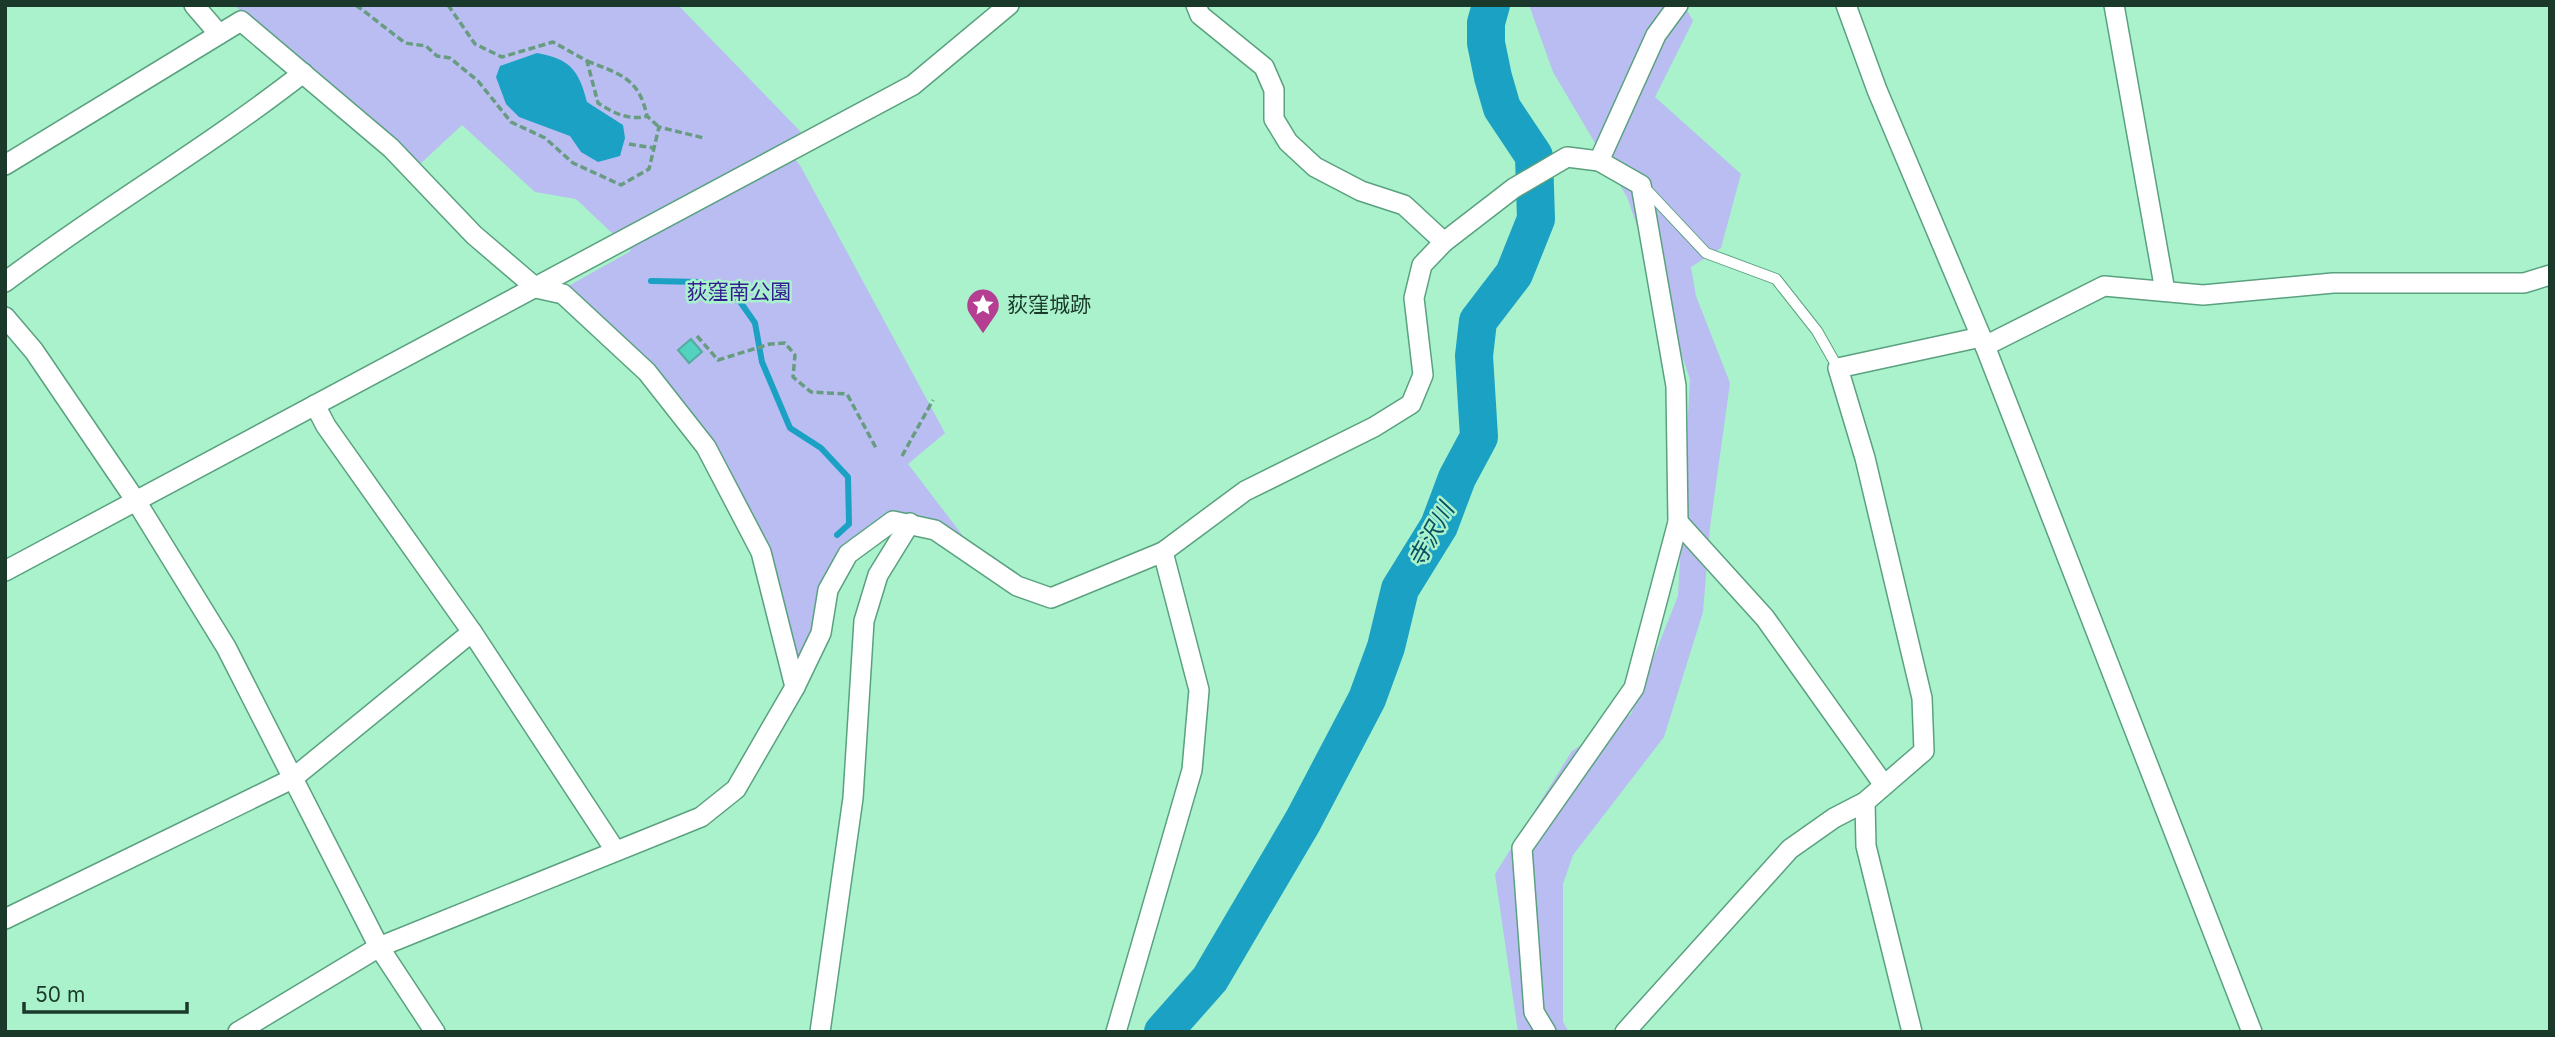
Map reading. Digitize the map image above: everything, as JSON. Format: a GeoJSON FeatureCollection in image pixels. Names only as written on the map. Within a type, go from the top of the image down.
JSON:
{"type":"FeatureCollection","features":[{"type":"Feature","properties":{"kind":"street"},"geometry":{"type":"LineString","coordinates":[[194,5],[219,34]]}},
{"type":"Feature","properties":{"kind":"street"},"geometry":{"type":"LineString","coordinates":[[5,571],[913,85],[1009,5]]}},
{"type":"Feature","properties":{"kind":"street"},"geometry":{"type":"LineString","coordinates":[[1196,5],[1200,15],[1264,67],[1273,90],[1274,119],[1288,142],[1315,167],[1361,191],[1404,205],[1444,242]]}},
{"type":"Feature","properties":{"kind":"street"},"geometry":{"type":"LineString","coordinates":[[1599,161],[1656,35],[1678,5]]}},
{"type":"Feature","properties":{"kind":"street"},"geometry":{"type":"LineString","coordinates":[[1846,5],[1877,90],[1983,341],[2252,1032]]}},
{"type":"Feature","properties":{"kind":"street"},"geometry":{"type":"LineString","coordinates":[[2114,5],[2165,291]]}},
{"type":"Feature","properties":{"kind":"street"},"geometry":{"type":"LineString","coordinates":[[5,165],[241,21],[391,148],[474,235],[536,288],[563,295],[647,372],[706,447],[761,552],[795,687]]}},
{"type":"Feature","properties":{"kind":"street"},"geometry":{"type":"LineString","coordinates":[[5,282],[68,234],[251,114],[303,73]]}},
{"type":"Feature","properties":{"kind":"street"},"geometry":{"type":"LineString","coordinates":[[238,1032],[379,947],[701,817],[736,789],[795,687],[821,633],[828,590],[848,554],[893,521],[935,530],[1017,586],[1051,597],[1163,552],[1245,491],[1374,427],[1411,404],[1423,375],[1414,299],[1422,265],[1444,242],[1514,188],[1567,157],[1599,161],[1641,184],[1676,386],[1678,522],[1634,688],[1522,848],[1534,1012],[1546,1032]]}},
{"type":"Feature","properties":{"kind":"street"},"geometry":{"type":"LineString","coordinates":[[1625,1032],[1790,849],[1834,818],[1865,802],[1924,751],[1922,698],[1865,458],[1838,368],[1983,341],[2104,286],[2203,295],[2333,283],[2524,283],[2550,275]]}},
{"type":"Feature","properties":{"kind":"street"},"geometry":{"type":"LineString","coordinates":[[5,317],[34,351],[136,500],[226,647],[379,947],[435,1032]]}},
{"type":"Feature","properties":{"kind":"street"},"geometry":{"type":"LineString","coordinates":[[315,405],[326,426],[472,632],[615,850]]}},
{"type":"Feature","properties":{"kind":"street"},"geometry":{"type":"LineString","coordinates":[[1678,522],[1765,618],[1884,785]]}},
{"type":"Feature","properties":{"kind":"street"},"geometry":{"type":"LineString","coordinates":[[820,1032],[853,798],[864,621],[878,575],[910,523]]}},
{"type":"Feature","properties":{"kind":"street"},"geometry":{"type":"LineString","coordinates":[[1116,1032],[1192,770],[1199,690],[1163,552]]}},
{"type":"Feature","properties":{"kind":"street"},"geometry":{"type":"LineString","coordinates":[[5,919],[292,779],[472,632]]}},
{"type":"Feature","properties":{"kind":"street"},"geometry":{"type":"LineString","coordinates":[[1865,802],[1866,846],[1912,1032]]}},
{"type":"Feature","properties":{"kind":"lane"},"geometry":{"type":"LineString","coordinates":[[1641,184],[1706,253],[1776,279],[1817,331],[1838,368]]}},
{"type":"Feature","properties":{"kind":"path"},"geometry":{"type":"LineString","coordinates":[[356,5],[405,43],[426,46],[437,56],[450,58],[478,80],[511,122],[545,138],[573,163],[621,185],[649,169],[659,127]]}},
{"type":"Feature","properties":{"kind":"path"},"geometry":{"type":"LineString","coordinates":[[448,5],[475,44],[502,57],[553,42],[587,61],[626,76],[643,98],[647,116],[659,127],[704,138]]}},
{"type":"Feature","properties":{"kind":"path"},"geometry":{"type":"LineString","coordinates":[[587,61],[598,103],[610,112],[635,119],[647,116]]}},
{"type":"Feature","properties":{"kind":"path"},"geometry":{"type":"LineString","coordinates":[[629,144],[654,148]]}},
{"type":"Feature","properties":{"kind":"path"},"geometry":{"type":"LineString","coordinates":[[697,336],[718,360],[770,344],[785,343],[795,355],[793,377],[811,392],[847,394],[876,448]]}},
{"type":"Feature","properties":{"kind":"path"},"geometry":{"type":"LineString","coordinates":[[902,456],[933,400]]}},
{"type":"Feature","properties":{"kind":"green space","name":"荻窪南公園"},"geometry":{"type":"Polygon","coordinates":[[[234,5],[678,5],[801,132],[784,143],[801,167],[945,433],[908,464],[973,549],[893,512],[836,554],[818,596],[815,632],[799,658],[793,657],[710,437],[563,289],[631,251],[576,199],[535,192],[462,125],[419,165],[234,5]]]}},
{"type":"Feature","properties":{"kind":"green space"},"geometry":{"type":"Polygon","coordinates":[[[1529,5],[1684,5],[1693,21],[1655,97],[1741,174],[1721,248],[1691,267],[1696,296],[1730,383],[1710,527],[1703,612],[1664,737],[1573,855],[1563,884],[1563,1022],[1569,1032],[1518,1032],[1495,874],[1572,751],[1631,714],[1678,596],[1690,379],[1627,197],[1553,72],[1529,5]]]}},
{"type":"Feature","properties":{"kind":"shaded area"},"geometry":{"type":"Polygon","coordinates":[[[537,53],[558,59],[571,68],[580,82],[587,102],[623,125],[625,138],[620,156],[598,162],[581,152],[570,136],[519,117],[506,104],[496,77],[500,66],[537,53]]]}},
{"type":"Feature","properties":{"kind":"building"},"geometry":{"type":"Polygon","coordinates":[[[691,339],[702,352],[689,363],[678,350],[691,339]]]}},
{"type":"Feature","properties":{"kind":"waterway","name":"寺沢川"},"geometry":{"type":"LineString","coordinates":[[1163,1032],[1210,979],[1303,821],[1367,699],[1386,647],[1400,589],[1439,526],[1457,478],[1479,437],[1474,356],[1478,321],[1514,274],[1536,219],[1534,156],[1502,108],[1493,77],[1486,43],[1486,23],[1491,5]]}},
{"type":"Feature","properties":{"kind":"waterway"},"geometry":{"type":"LineString","coordinates":[[651,281],[701,282],[734,293],[755,323],[762,362],[790,428],[821,448],[848,477],[849,524],[837,535]]}},
{"type":"Feature","properties":{"kind":"place","name":"荻窪城跡"},"geometry":{"type":"Point","coordinates":[983,335]}}]}
